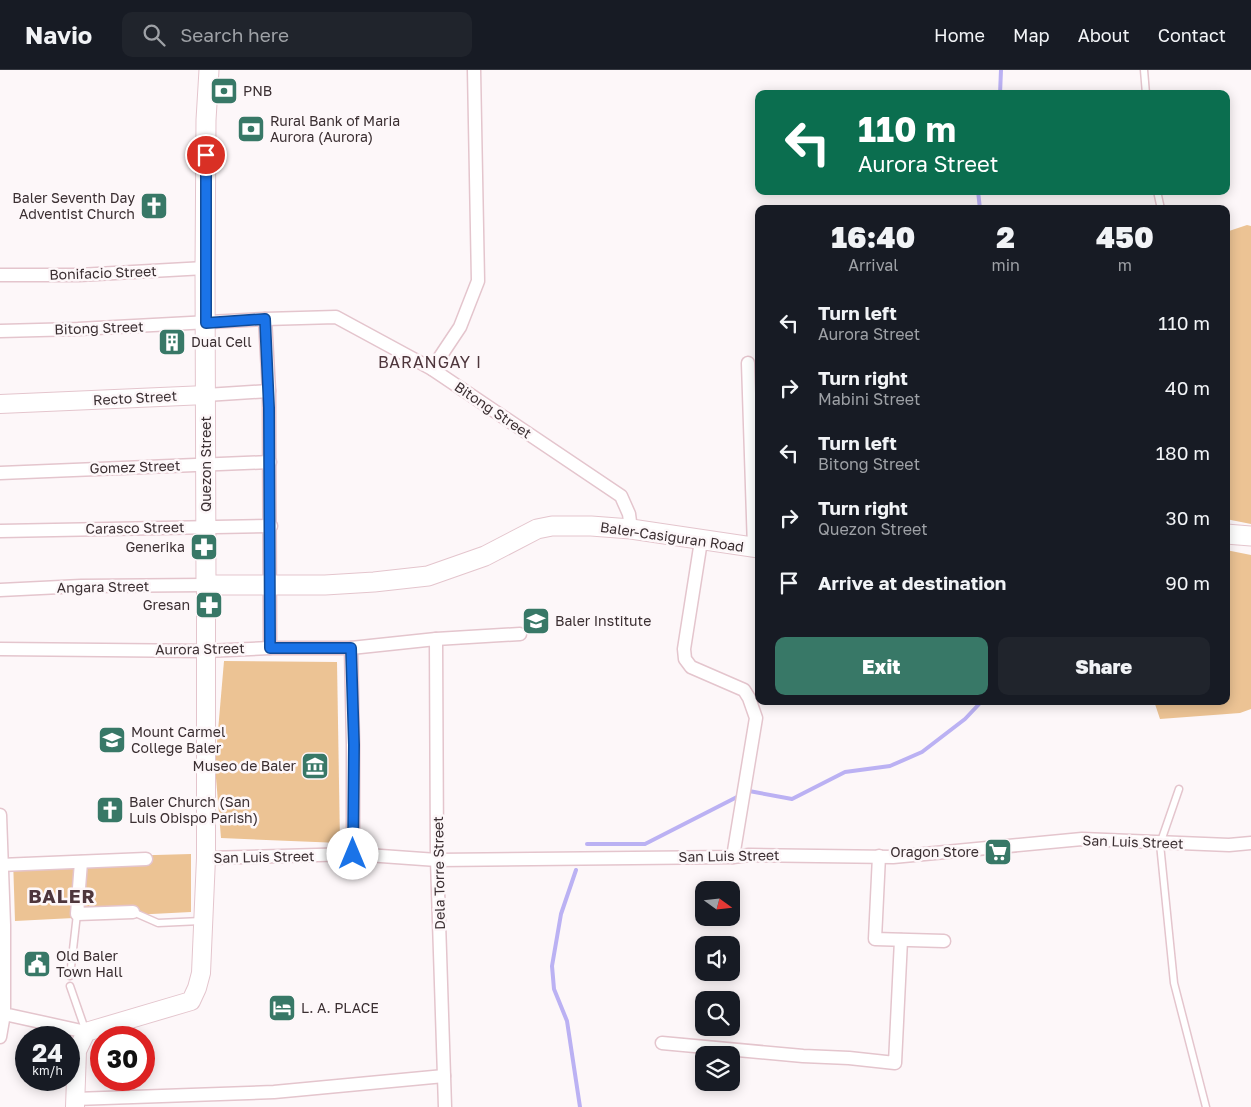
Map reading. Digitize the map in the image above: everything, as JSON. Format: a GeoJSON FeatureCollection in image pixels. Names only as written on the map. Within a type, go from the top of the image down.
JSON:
{"type":"FeatureCollection","features":[{"type":"Feature","properties":{"kind":"main road","name":"Quezon Street"},"geometry":{"type":"LineString","coordinates":[[206,585],[205,268],[206,120],[209,70]]}},
{"type":"Feature","properties":{"kind":"main road","name":"Baler-Casiguran Road"},"geometry":{"type":"LineString","coordinates":[[206,585],[325,585],[428,576],[485,556],[537,529],[552,526],[631,529],[755,548]]}},
{"type":"Feature","properties":{"kind":"main road"},"geometry":{"type":"LineString","coordinates":[[1230,534],[1251,536]]}},
{"type":"Feature","properties":{"kind":"street"},"geometry":{"type":"LineString","coordinates":[[432,369],[460,327],[478,281],[474,70]]}},
{"type":"Feature","properties":{"kind":"street","name":"Bonifacio Street"},"geometry":{"type":"LineString","coordinates":[[0,275],[79,275],[205,268]]}},
{"type":"Feature","properties":{"kind":"street","name":"Bitong Street"},"geometry":{"type":"LineString","coordinates":[[0,331],[78,329],[265,319],[336,318],[432,369],[621,496],[629,514],[631,529]]}},
{"type":"Feature","properties":{"kind":"street"},"geometry":{"type":"LineString","coordinates":[[265,319],[269,391],[270,648]]}},
{"type":"Feature","properties":{"kind":"street"},"geometry":{"type":"LineString","coordinates":[[748,363],[755,525]]}},
{"type":"Feature","properties":{"kind":"street","name":"Recto Street"},"geometry":{"type":"LineString","coordinates":[[0,404],[269,391]]}},
{"type":"Feature","properties":{"kind":"street","name":"Gomez Street"},"geometry":{"type":"LineString","coordinates":[[0,473],[270,462]]}},
{"type":"Feature","properties":{"kind":"street","name":"Carasco Street"},"geometry":{"type":"LineString","coordinates":[[0,531],[271,526]]}},
{"type":"Feature","properties":{"kind":"street"},"geometry":{"type":"LineString","coordinates":[[701,541],[684,649],[685,660],[691,667],[744,690],[756,718],[733,857]]}},
{"type":"Feature","properties":{"kind":"street","name":"Angara Street"},"geometry":{"type":"LineString","coordinates":[[0,590],[81,586],[206,585]]}},
{"type":"Feature","properties":{"kind":"street","name":"Quezon Street"},"geometry":{"type":"LineString","coordinates":[[86,1032],[191,1001],[197,988],[201,973],[206,858],[206,585]]}},
{"type":"Feature","properties":{"kind":"street","name":"Aurora Street"},"geometry":{"type":"LineString","coordinates":[[0,650],[351,648],[436,639],[520,634]]}},
{"type":"Feature","properties":{"kind":"street","name":"Dela Torre Street"},"geometry":{"type":"LineString","coordinates":[[436,639],[438,860],[444,1107]]}},
{"type":"Feature","properties":{"kind":"street"},"geometry":{"type":"LineString","coordinates":[[351,648],[354,745],[353,854]]}},
{"type":"Feature","properties":{"kind":"street"},"geometry":{"type":"LineString","coordinates":[[0,815],[4,1014],[0,1037]]}},
{"type":"Feature","properties":{"kind":"street","name":"San Luis Street"},"geometry":{"type":"LineString","coordinates":[[206,858],[353,854],[438,860],[733,857],[749,855],[893,856],[1082,839],[1229,846],[1251,843]]}},
{"type":"Feature","properties":{"kind":"street"},"geometry":{"type":"LineString","coordinates":[[879,856],[875,939],[944,941]]}},
{"type":"Feature","properties":{"kind":"street"},"geometry":{"type":"LineString","coordinates":[[1,865],[146,860]]}},
{"type":"Feature","properties":{"kind":"street"},"geometry":{"type":"LineString","coordinates":[[81,862],[77,914],[133,912]]}},
{"type":"Feature","properties":{"kind":"street"},"geometry":{"type":"LineString","coordinates":[[662,1043],[896,1062],[901,940]]}},
{"type":"Feature","properties":{"kind":"street"},"geometry":{"type":"LineString","coordinates":[[4,1014],[86,1032],[77,1051],[75,1103],[274,1092],[444,1076]]}},
{"type":"Feature","properties":{"kind":"lane"},"geometry":{"type":"LineString","coordinates":[[1144,70],[1146,90]]}},
{"type":"Feature","properties":{"kind":"lane"},"geometry":{"type":"LineString","coordinates":[[1179,790],[1160,844],[1174,983],[1206,1107]]}},
{"type":"Feature","properties":{"kind":"lane"},"geometry":{"type":"LineString","coordinates":[[133,912],[158,923],[202,921]]}},
{"type":"Feature","properties":{"kind":"lane"},"geometry":{"type":"LineString","coordinates":[[70,976],[77,914]]}},
{"type":"Feature","properties":{"kind":"lane"},"geometry":{"type":"LineString","coordinates":[[70,986],[86,1032]]}},
{"type":"Feature","properties":{"kind":"shaded area"},"geometry":{"type":"Polygon","coordinates":[[[1247,225],[1251,226],[1251,524],[1230,520],[1230,231],[1247,225]]]}},
{"type":"Feature","properties":{"kind":"shaded area"},"geometry":{"type":"Polygon","coordinates":[[[1230,551],[1251,555],[1251,709],[1240,713],[1160,719],[1155,705],[1230,705],[1230,551]]]}},
{"type":"Feature","properties":{"kind":"shaded area"},"geometry":{"type":"Polygon","coordinates":[[[224,661],[337,662],[340,843],[221,838],[215,766],[224,661]]]}},
{"type":"Feature","properties":{"kind":"shaded area"},"geometry":{"type":"Polygon","coordinates":[[[191,854],[191,912],[15,921],[13,859],[191,854]]]}},
{"type":"Feature","properties":{"kind":"waterway"},"geometry":{"type":"LineString","coordinates":[[1000,90],[1001,70]]}},
{"type":"Feature","properties":{"kind":"waterway"},"geometry":{"type":"LineString","coordinates":[[978,195],[980,205]]}},
{"type":"Feature","properties":{"kind":"waterway"},"geometry":{"type":"LineString","coordinates":[[749,791],[792,799],[845,772],[890,766],[922,752],[965,719],[978,705]]}},
{"type":"Feature","properties":{"kind":"waterway"},"geometry":{"type":"LineString","coordinates":[[587,844],[645,844],[737,797]]}},
{"type":"Feature","properties":{"kind":"waterway"},"geometry":{"type":"LineString","coordinates":[[576,870],[561,914],[552,966],[554,989],[567,1021],[580,1107]]}},
{"type":"Feature","properties":{"kind":"place","name":"PNB"},"geometry":{"type":"Point","coordinates":[224,91]}},
{"type":"Feature","properties":{"kind":"place","name":"Rural Bank of Maria Aurora (Aurora)"},"geometry":{"type":"Point","coordinates":[251,129]}},
{"type":"Feature","properties":{"kind":"place","name":"Baler Seventh Day Adventist Church"},"geometry":{"type":"Point","coordinates":[154,206]}},
{"type":"Feature","properties":{"kind":"place","name":"Dual Cell"},"geometry":{"type":"Point","coordinates":[172,342]}},
{"type":"Feature","properties":{"kind":"place","name":"Generika"},"geometry":{"type":"Point","coordinates":[204,547]}},
{"type":"Feature","properties":{"kind":"place","name":"Gresan"},"geometry":{"type":"Point","coordinates":[209,605]}},
{"type":"Feature","properties":{"kind":"place","name":"Baler Institute"},"geometry":{"type":"Point","coordinates":[536,621]}},
{"type":"Feature","properties":{"kind":"place","name":"Mount Carmel College Baler"},"geometry":{"type":"Point","coordinates":[112,740]}},
{"type":"Feature","properties":{"kind":"place","name":"Museo de Baler"},"geometry":{"type":"Point","coordinates":[315,766]}},
{"type":"Feature","properties":{"kind":"place","name":"Baler Church (San Luis Obispo Parish)"},"geometry":{"type":"Point","coordinates":[110,810]}},
{"type":"Feature","properties":{"kind":"place","name":"Oragon Store"},"geometry":{"type":"Point","coordinates":[998,852]}},
{"type":"Feature","properties":{"kind":"place","name":"Old Baler Town Hall"},"geometry":{"type":"Point","coordinates":[37,964]}},
{"type":"Feature","properties":{"kind":"place","name":"L. A. PLACE"},"geometry":{"type":"Point","coordinates":[282,1008]}},
{"type":"Feature","properties":{"kind":"district","name":"BARANGAY I"},"geometry":{"type":"Point","coordinates":[430,362]}},
{"type":"Feature","properties":{"kind":"district","name":"BALER"},"geometry":{"type":"Point","coordinates":[62,896]}},
{"type":"Feature","properties":{"kind":"route"},"geometry":{"type":"LineString","coordinates":[[206,155],[206,323],[265,319],[269,408],[270,648],[351,648],[354,745],[353,854]]}}]}
